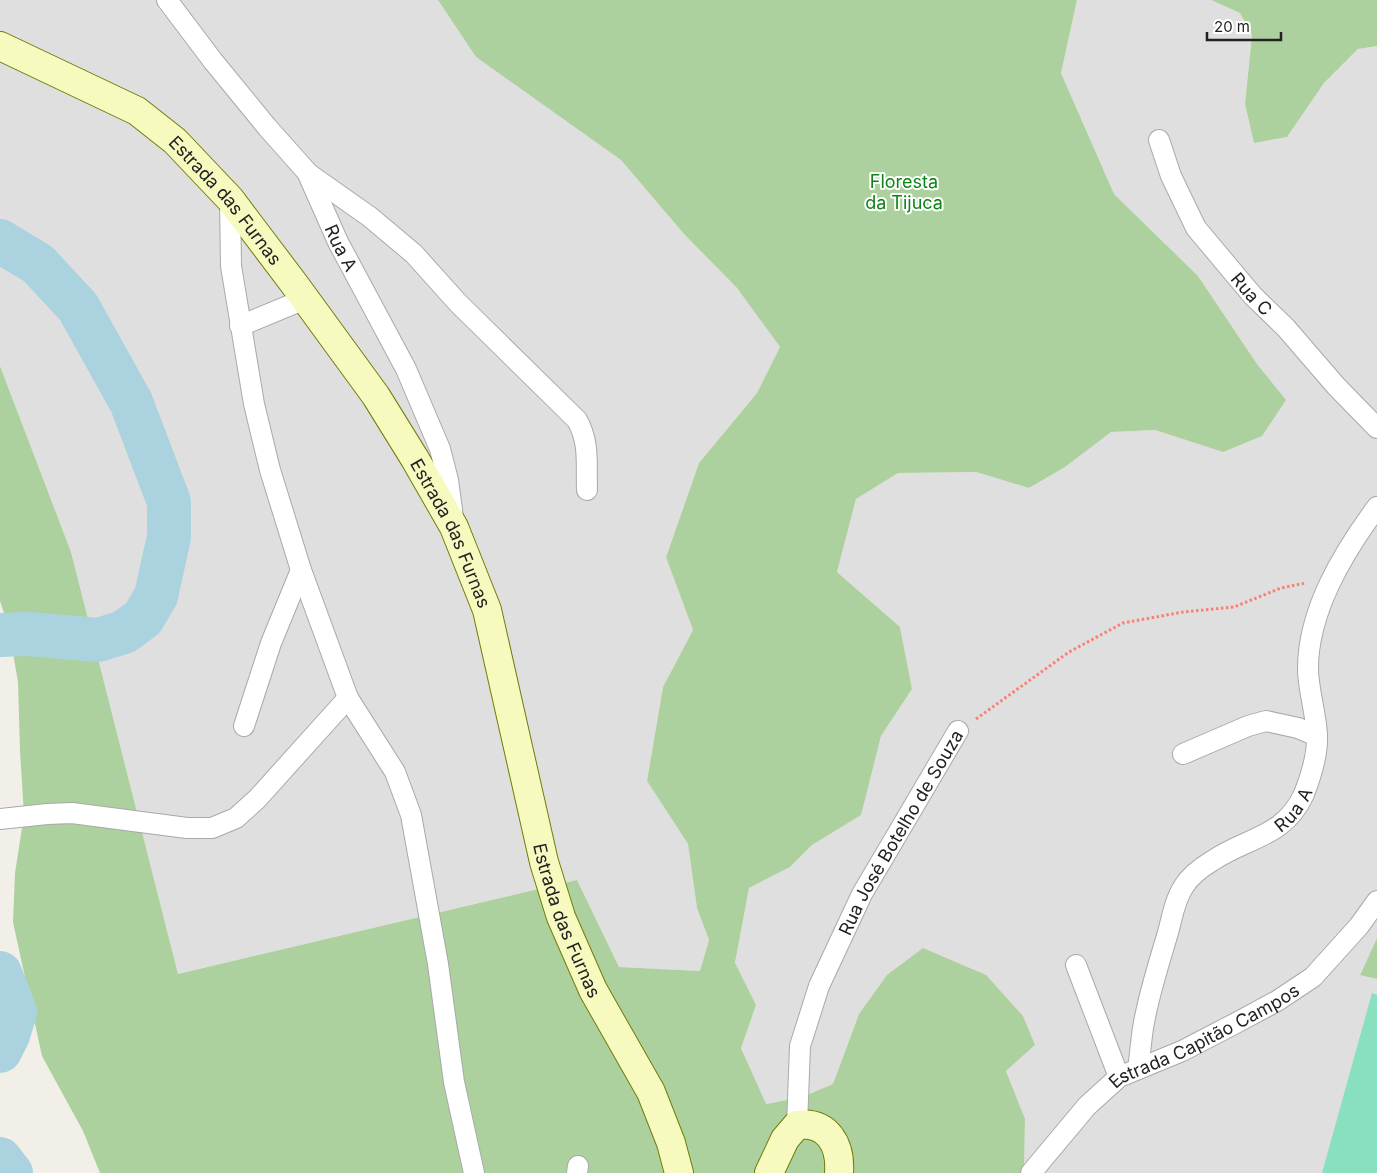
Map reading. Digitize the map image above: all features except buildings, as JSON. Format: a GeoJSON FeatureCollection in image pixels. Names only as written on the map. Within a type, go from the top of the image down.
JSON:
{"type":"FeatureCollection","features":[{"type":"Feature","properties":{"kind":"main road","name":"Estrada das Furnas"},"geometry":{"type":"LineString","coordinates":[[0,46],[137,111],[175,141],[230,199],[376,396],[415,459],[454,527],[487,610],[544,862],[561,916],[593,990],[650,1092],[671,1143],[679,1173]]}},
{"type":"Feature","properties":{"kind":"main road"},"geometry":{"type":"LineString","coordinates":[[768,1173],[785,1139],[797,1125],[807,1124],[820,1128],[831,1136],[837,1148],[839,1173]]}},
{"type":"Feature","properties":{"kind":"street","name":"Rua A"},"geometry":{"type":"LineString","coordinates":[[167,0],[225,76],[307,172],[338,242],[406,369],[440,449],[448,480],[454,527]]}},
{"type":"Feature","properties":{"kind":"street","name":"Rua C"},"geometry":{"type":"LineString","coordinates":[[1159,140],[1171,176],[1196,228],[1253,296],[1286,328],[1336,386],[1377,428]]}},
{"type":"Feature","properties":{"kind":"street"},"geometry":{"type":"LineString","coordinates":[[307,172],[370,217],[414,254],[458,303],[577,420],[584,433],[586,444],[587,490]]}},
{"type":"Feature","properties":{"kind":"street"},"geometry":{"type":"LineString","coordinates":[[230,199],[231,266],[254,404],[270,470],[301,570],[348,698],[395,772],[411,815],[438,964],[454,1082],[474,1173]]}},
{"type":"Feature","properties":{"kind":"street"},"geometry":{"type":"LineString","coordinates":[[240,326],[305,299]]}},
{"type":"Feature","properties":{"kind":"street","name":"Rua A"},"geometry":{"type":"LineString","coordinates":[[1138,1069],[1143,1026],[1154,982],[1175,906],[1184,886],[1198,871],[1213,860],[1275,830],[1295,811],[1304,793],[1313,766],[1317,736],[1309,686],[1309,647],[1318,613],[1331,578],[1377,507]]}},
{"type":"Feature","properties":{"kind":"street"},"geometry":{"type":"LineString","coordinates":[[244,726],[271,643],[301,570]]}},
{"type":"Feature","properties":{"kind":"street"},"geometry":{"type":"LineString","coordinates":[[3,818],[72,814],[187,828],[212,828],[236,818],[257,799],[348,698]]}},
{"type":"Feature","properties":{"kind":"street"},"geometry":{"type":"LineString","coordinates":[[1182,754],[1266,721],[1298,728],[1317,736]]}},
{"type":"Feature","properties":{"kind":"street","name":"Rua José Botelho de Souza"},"geometry":{"type":"LineString","coordinates":[[797,1125],[800,1046],[819,986],[862,894],[958,731]]}},
{"type":"Feature","properties":{"kind":"street","name":"Estrada Capitão Campos"},"geometry":{"type":"LineString","coordinates":[[1031,1173],[1088,1106],[1120,1077],[1182,1051],[1277,1001],[1313,977],[1359,926],[1377,900]]}},
{"type":"Feature","properties":{"kind":"street"},"geometry":{"type":"LineString","coordinates":[[1076,965],[1120,1077]]}},
{"type":"Feature","properties":{"kind":"path","name":"Rua José Botelho de Souza"},"geometry":{"type":"LineString","coordinates":[[958,731],[1069,652],[1123,623],[1183,612],[1234,607],[1281,588],[1331,578]]}},
{"type":"Feature","properties":{"kind":"shaded area"},"geometry":{"type":"Polygon","coordinates":[[[0,0],[438,0],[476,57],[621,160],[684,234],[737,288],[780,347],[757,393],[699,463],[666,556],[693,630],[663,687],[647,781],[688,844],[697,908],[709,940],[700,971],[619,967],[577,880],[178,974],[71,552],[0,366],[0,0]]]}},
{"type":"Feature","properties":{"kind":"shaded area"},"geometry":{"type":"Polygon","coordinates":[[[1077,0],[1211,0],[1240,13],[1252,35],[1245,104],[1254,143],[1287,137],[1324,83],[1358,49],[1377,46],[1377,938],[1360,974],[1377,979],[1377,1173],[1024,1173],[1025,1119],[1006,1071],[1035,1045],[859,1014],[833,1084],[802,1097],[765,1104],[741,1047],[756,1005],[735,964],[749,888],[790,867],[812,845],[860,815],[881,736],[912,689],[900,627],[837,572],[856,499],[898,473],[976,472],[1029,488],[1065,467],[1110,432],[1155,430],[1223,452],[1286,401],[1257,364],[1198,276],[1114,194],[1061,73],[1077,0]]]}},
{"type":"Feature","properties":{"kind":"green space","name":"Floresta da Tijuca"},"geometry":{"type":"Polygon","coordinates":[[[438,0],[1077,0],[1061,73],[1114,194],[1198,276],[1257,364],[1286,400],[1262,436],[1223,452],[1155,430],[1111,432],[1065,467],[1029,488],[976,472],[898,473],[856,499],[837,572],[900,627],[912,689],[881,736],[861,815],[812,845],[790,867],[749,888],[735,963],[756,1005],[741,1048],[766,1104],[802,1097],[833,1084],[859,1014],[887,975],[923,948],[986,975],[1023,1016],[1035,1045],[1006,1071],[1025,1119],[1024,1173],[100,1173],[83,1131],[42,1056],[13,922],[15,873],[24,815],[18,682],[8,625],[0,601],[0,366],[71,552],[178,974],[577,880],[619,967],[700,971],[709,940],[697,908],[688,844],[647,781],[663,687],[693,630],[666,557],[699,463],[757,393],[780,347],[737,288],[684,234],[621,160],[476,57],[438,0]]]}},
{"type":"Feature","properties":{"kind":"green space"},"geometry":{"type":"Polygon","coordinates":[[[1211,0],[1377,0],[1377,46],[1358,49],[1324,83],[1287,137],[1254,143],[1245,104],[1252,35],[1240,13],[1211,0]]]}},
{"type":"Feature","properties":{"kind":"green space"},"geometry":{"type":"Polygon","coordinates":[[[1377,938],[1377,979],[1360,975],[1377,938]]]}},
{"type":"Feature","properties":{"kind":"green space"},"geometry":{"type":"Polygon","coordinates":[[[1372,993],[1377,995],[1377,1173],[1322,1173],[1372,993]]]}},
{"type":"Feature","properties":{"kind":"waterway"},"geometry":{"type":"LineString","coordinates":[[0,241],[38,264],[78,307],[131,402],[169,502],[169,537],[156,596],[143,618],[124,632],[98,640],[28,634],[0,635]]}},
{"type":"Feature","properties":{"kind":"waterway"},"geometry":{"type":"LineString","coordinates":[[0,973],[15,1012],[8,1035],[0,1051]]}},
{"type":"Feature","properties":{"kind":"waterway"},"geometry":{"type":"LineString","coordinates":[[0,1159],[11,1173]]}}]}
